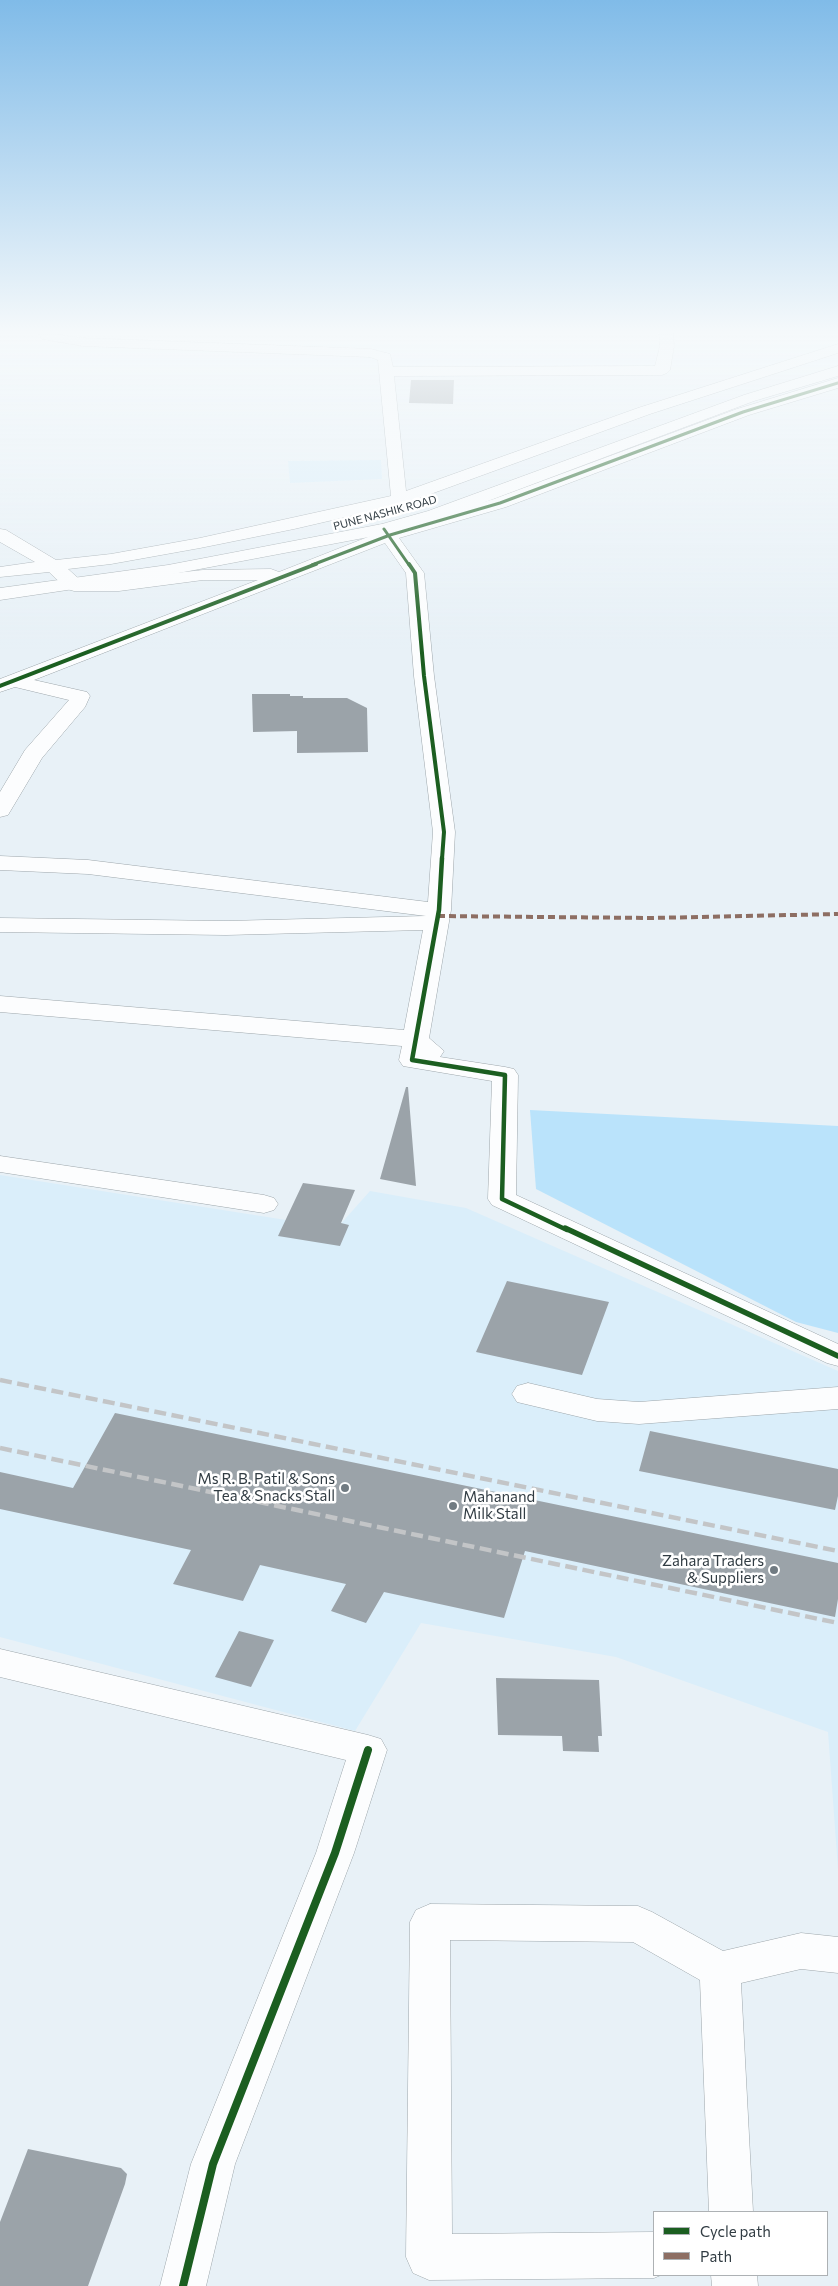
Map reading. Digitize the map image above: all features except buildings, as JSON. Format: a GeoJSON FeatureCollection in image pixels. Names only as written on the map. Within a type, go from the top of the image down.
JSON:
{"type":"FeatureCollection","features":[{"type":"Feature","properties":{"kind":"main road"},"geometry":{"type":"LineString","coordinates":[[393,438],[400,499]]}},
{"type":"Feature","properties":{"kind":"main road"},"geometry":{"type":"LineString","coordinates":[[0,594],[64,576],[219,539],[294,524],[400,499],[570,438]]}},
{"type":"Feature","properties":{"kind":"main road","name":"PUNE NASHIK ROAD"},"geometry":{"type":"LineString","coordinates":[[64,576],[213,552],[362,520],[417,506],[480,486],[607,438]]}},
{"type":"Feature","properties":{"kind":"main road","name":"PUNE NASHIK ROAD"},"geometry":{"type":"LineString","coordinates":[[64,576],[168,570],[387,532],[642,438]]}},
{"type":"Feature","properties":{"kind":"main road"},"geometry":{"type":"LineString","coordinates":[[7,684],[288,574],[387,532],[500,503],[674,438]]}},
{"type":"Feature","properties":{"kind":"main road"},"geometry":{"type":"LineString","coordinates":[[387,532],[415,572],[424,676],[444,832],[438,917],[416,1040]]}},
{"type":"Feature","properties":{"kind":"main road"},"geometry":{"type":"LineString","coordinates":[[0,534],[64,576]]}},
{"type":"Feature","properties":{"kind":"main road"},"geometry":{"type":"LineString","coordinates":[[0,572],[64,576],[118,585],[203,575],[288,574]]}},
{"type":"Feature","properties":{"kind":"main road"},"geometry":{"type":"LineString","coordinates":[[0,583],[64,576]]}},
{"type":"Feature","properties":{"kind":"main road"},"geometry":{"type":"LineString","coordinates":[[0,810],[10,776],[33,755],[78,702],[80,696],[7,684]]}},
{"type":"Feature","properties":{"kind":"main road"},"geometry":{"type":"LineString","coordinates":[[0,863],[88,867],[438,917]]}},
{"type":"Feature","properties":{"kind":"main road"},"geometry":{"type":"LineString","coordinates":[[0,925],[226,928],[438,917]]}},
{"type":"Feature","properties":{"kind":"main road"},"geometry":{"type":"LineString","coordinates":[[0,1004],[416,1040],[453,1067],[505,1076],[502,1199],[838,1356]]}},
{"type":"Feature","properties":{"kind":"main road"},"geometry":{"type":"LineString","coordinates":[[0,1164],[264,1204]]}},
{"type":"Feature","properties":{"kind":"main road"},"geometry":{"type":"LineString","coordinates":[[528,1394],[597,1410],[639,1413],[838,1398]]}},
{"type":"Feature","properties":{"kind":"main road"},"geometry":{"type":"LineString","coordinates":[[0,1663],[368,1750],[335,1853],[213,2164],[183,2286]]}},
{"type":"Feature","properties":{"kind":"main road"},"geometry":{"type":"LineString","coordinates":[[653,2255],[429,2257],[430,1922],[638,1924],[720,1970],[801,1951],[838,1955]]}},
{"type":"Feature","properties":{"kind":"main road"},"geometry":{"type":"LineString","coordinates":[[720,1970],[731,2211]]}},
{"type":"Feature","properties":{"kind":"shaded area"},"geometry":{"type":"Polygon","coordinates":[[[381,460],[382,479],[290,483],[288,461],[381,460]]]}},
{"type":"Feature","properties":{"kind":"shaded area"},"geometry":{"type":"Polygon","coordinates":[[[530,1110],[838,1126],[838,1333],[796,1322],[536,1189],[530,1110]]]}},
{"type":"Feature","properties":{"kind":"shaded area"},"geometry":{"type":"Polygon","coordinates":[[[0,1175],[337,1228],[370,1191],[466,1208],[838,1371],[838,1869],[828,1732],[616,1657],[421,1623],[355,1731],[0,1637],[0,1175]]]}},
{"type":"Feature","properties":{"kind":"railway"},"geometry":{"type":"LineString","coordinates":[[0,1380],[838,1551]]}},
{"type":"Feature","properties":{"kind":"railway"},"geometry":{"type":"LineString","coordinates":[[0,1448],[838,1623]]}},
{"type":"Feature","properties":{"kind":"marked path"},"geometry":{"type":"LineString","coordinates":[[438,916],[651,918],[838,914]]}},
{"type":"Feature","properties":{"kind":"cycle path"},"geometry":{"type":"LineString","coordinates":[[0,686],[390,535],[500,503],[674,438]]}},
{"type":"Feature","properties":{"kind":"cycle path"},"geometry":{"type":"LineString","coordinates":[[384,529],[415,573],[424,676],[444,832],[439,910],[412,1060],[505,1075],[502,1199],[838,1356]]}},
{"type":"Feature","properties":{"kind":"cycle path"},"geometry":{"type":"LineString","coordinates":[[183,2286],[213,2164],[335,1853],[368,1750]]}},
{"type":"Feature","properties":{"kind":"place","name":"Ms R. B. Patil & Sons Tea & Snacks Stall"},"geometry":{"type":"Point","coordinates":[345,1488]}},
{"type":"Feature","properties":{"kind":"place","name":"Mahanand Milk Stall"},"geometry":{"type":"Point","coordinates":[453,1506]}},
{"type":"Feature","properties":{"kind":"place","name":"Zahara Traders & Suppliers"},"geometry":{"type":"Point","coordinates":[774,1570]}}]}
